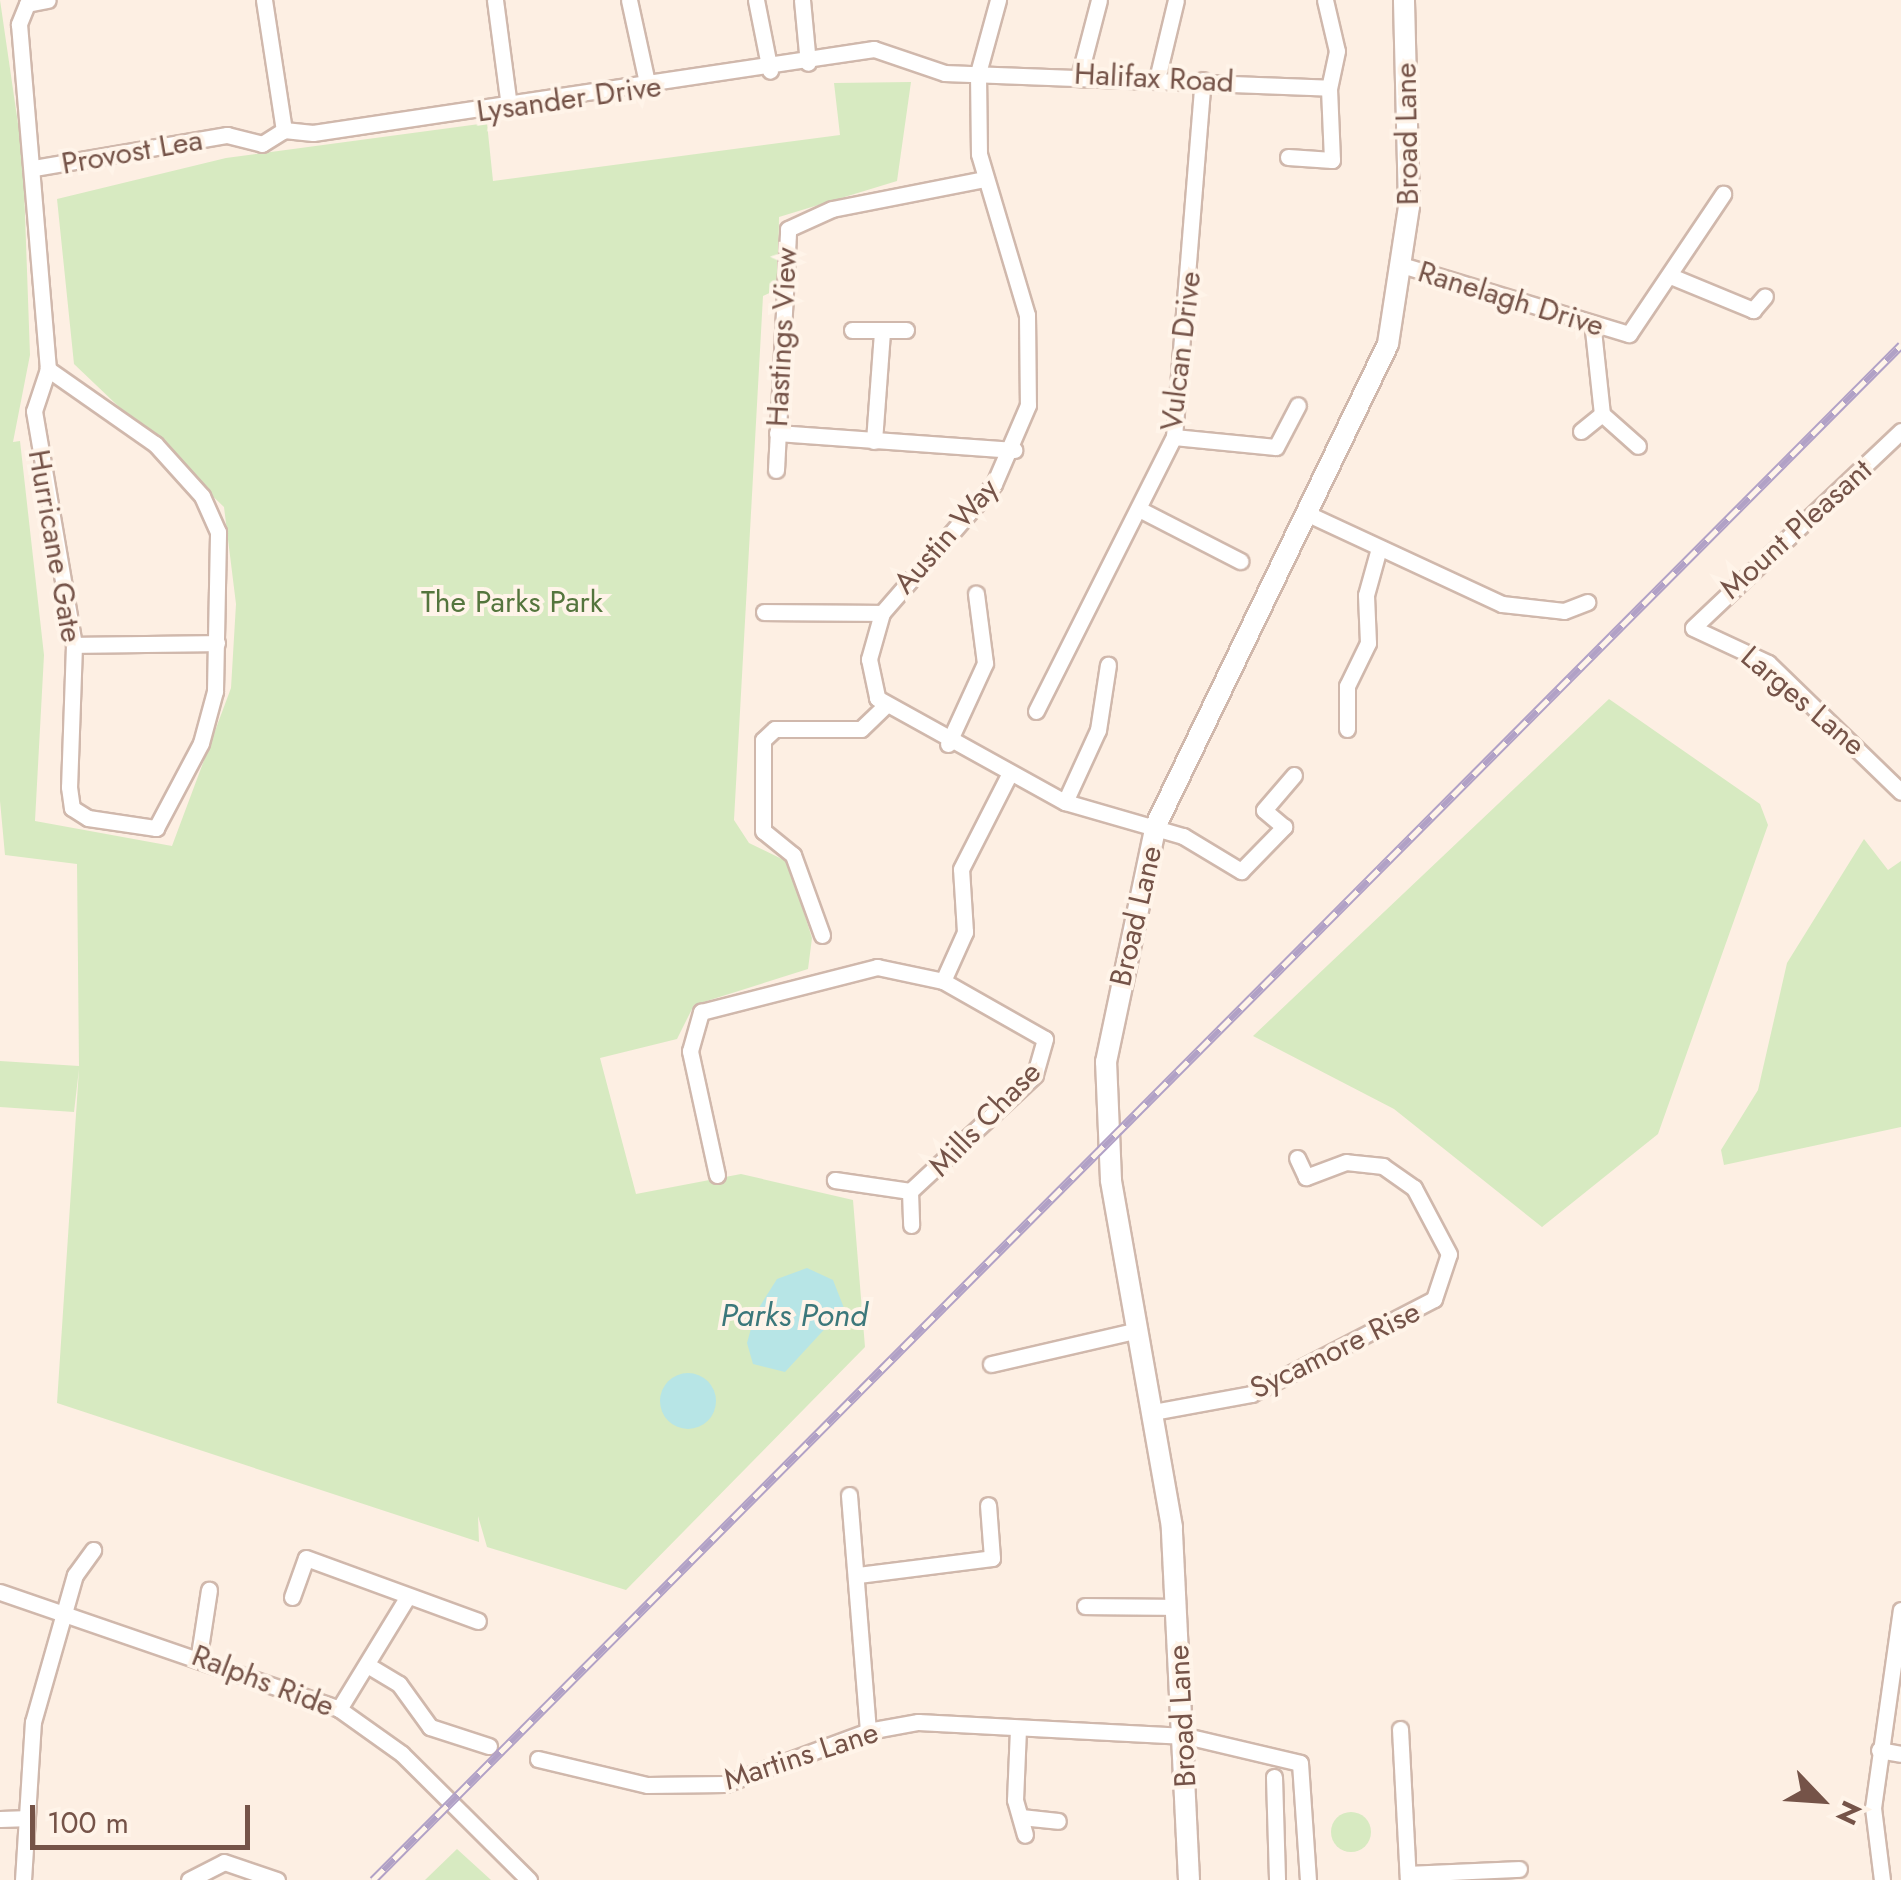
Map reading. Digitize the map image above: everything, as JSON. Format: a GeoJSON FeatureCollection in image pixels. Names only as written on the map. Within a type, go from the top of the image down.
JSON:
{"type":"FeatureCollection","features":[{"type":"Feature","properties":{"kind":"street"},"geometry":{"type":"LineString","coordinates":[[24,2],[48,0]]}},
{"type":"Feature","properties":{"kind":"street"},"geometry":{"type":"LineString","coordinates":[[264,0],[284,130]]}},
{"type":"Feature","properties":{"kind":"street"},"geometry":{"type":"LineString","coordinates":[[495,0],[510,106]]}},
{"type":"Feature","properties":{"kind":"street"},"geometry":{"type":"LineString","coordinates":[[629,0],[648,87]]}},
{"type":"Feature","properties":{"kind":"street"},"geometry":{"type":"LineString","coordinates":[[756,0],[770,71]]}},
{"type":"Feature","properties":{"kind":"street"},"geometry":{"type":"LineString","coordinates":[[802,0],[808,63]]}},
{"type":"Feature","properties":{"kind":"street","name":"Austin Way"},"geometry":{"type":"LineString","coordinates":[[884,707],[869,659],[882,613],[1014,450],[1034,370],[1027,315],[985,179],[978,72],[998,0]]}},
{"type":"Feature","properties":{"kind":"street"},"geometry":{"type":"LineString","coordinates":[[1080,73],[1100,0]]}},
{"type":"Feature","properties":{"kind":"street"},"geometry":{"type":"LineString","coordinates":[[1158,78],[1176,0]]}},
{"type":"Feature","properties":{"kind":"street"},"geometry":{"type":"LineString","coordinates":[[1288,157],[1332,160],[1329,88],[1337,52],[1325,0]]}},
{"type":"Feature","properties":{"kind":"street","name":"Broad Lane"},"geometry":{"type":"LineString","coordinates":[[1189,1880],[1186,1736],[1177,1607],[1154,1412],[1103,1097],[1156,825],[1388,344],[1405,266],[1404,0]]}},
{"type":"Feature","properties":{"kind":"street","name":"Hurricane Gate"},"geometry":{"type":"LineString","coordinates":[[24,2],[19,24],[48,369],[34,411],[74,645],[72,808],[141,830],[166,818],[201,743],[217,643],[218,532],[202,496],[155,444],[48,369]]}},
{"type":"Feature","properties":{"kind":"street","name":"Lysander Drive"},"geometry":{"type":"LineString","coordinates":[[284,130],[510,106],[770,71],[874,48],[924,70],[978,72]]}},
{"type":"Feature","properties":{"kind":"street","name":"Halifax Road"},"geometry":{"type":"LineString","coordinates":[[978,72],[1080,73],[1329,88]]}},
{"type":"Feature","properties":{"kind":"street","name":"Vulcan Drive"},"geometry":{"type":"LineString","coordinates":[[1036,711],[1174,437],[1203,80]]}},
{"type":"Feature","properties":{"kind":"street","name":"Provost Lea"},"geometry":{"type":"LineString","coordinates":[[34,168],[227,136],[262,144],[284,130]]}},
{"type":"Feature","properties":{"kind":"street","name":"Hastings View"},"geometry":{"type":"LineString","coordinates":[[776,470],[788,229],[832,209],[985,179]]}},
{"type":"Feature","properties":{"kind":"street","name":"Ranelagh Drive"},"geometry":{"type":"LineString","coordinates":[[1405,266],[1593,330],[1629,334],[1673,277],[1723,194]]}},
{"type":"Feature","properties":{"kind":"street"},"geometry":{"type":"LineString","coordinates":[[1673,277],[1754,318],[1765,296]]}},
{"type":"Feature","properties":{"kind":"street"},"geometry":{"type":"LineString","coordinates":[[852,330],[906,330]]}},
{"type":"Feature","properties":{"kind":"street"},"geometry":{"type":"LineString","coordinates":[[874,440],[882,330]]}},
{"type":"Feature","properties":{"kind":"street"},"geometry":{"type":"LineString","coordinates":[[1593,330],[1602,414],[1638,446]]}},
{"type":"Feature","properties":{"kind":"street"},"geometry":{"type":"LineString","coordinates":[[1174,437],[1276,447],[1298,406]]}},
{"type":"Feature","properties":{"kind":"street"},"geometry":{"type":"LineString","coordinates":[[1581,431],[1602,414]]}},
{"type":"Feature","properties":{"kind":"street","name":"Mount Pleasant"},"geometry":{"type":"LineString","coordinates":[[1693,628],[1901,431]]}},
{"type":"Feature","properties":{"kind":"street"},"geometry":{"type":"LineString","coordinates":[[777,433],[1014,450]]}},
{"type":"Feature","properties":{"kind":"street"},"geometry":{"type":"LineString","coordinates":[[1140,509],[1240,561]]}},
{"type":"Feature","properties":{"kind":"street"},"geometry":{"type":"LineString","coordinates":[[1308,514],[1502,604],[1564,612],[1587,602]]}},
{"type":"Feature","properties":{"kind":"street"},"geometry":{"type":"LineString","coordinates":[[1347,730],[1347,686],[1368,643],[1366,595],[1379,548]]}},
{"type":"Feature","properties":{"kind":"street"},"geometry":{"type":"LineString","coordinates":[[948,744],[985,663],[976,594]]}},
{"type":"Feature","properties":{"kind":"street"},"geometry":{"type":"LineString","coordinates":[[764,612],[882,613]]}},
{"type":"Feature","properties":{"kind":"street","name":"Larges Lane"},"geometry":{"type":"LineString","coordinates":[[1693,628],[1768,663],[1901,792]]}},
{"type":"Feature","properties":{"kind":"street"},"geometry":{"type":"LineString","coordinates":[[74,645],[217,643]]}},
{"type":"Feature","properties":{"kind":"street"},"geometry":{"type":"LineString","coordinates":[[1065,802],[1098,730],[1108,665]]}},
{"type":"Feature","properties":{"kind":"street"},"geometry":{"type":"LineString","coordinates":[[822,935],[793,855],[763,831],[763,740],[775,730],[860,729],[884,707],[948,744],[1065,802],[1156,825],[1241,871],[1284,827],[1264,810],[1294,774]]}},
{"type":"Feature","properties":{"kind":"street"},"geometry":{"type":"LineString","coordinates":[[717,1176],[690,1051],[700,1012],[878,967],[942,981],[965,932],[961,869],[1010,773]]}},
{"type":"Feature","properties":{"kind":"street","name":"Mills Chase"},"geometry":{"type":"LineString","coordinates":[[910,1225],[910,1191],[1036,1075],[1048,1050],[1034,1029],[942,981]]}},
{"type":"Feature","properties":{"kind":"street","name":"Sycamore Rise"},"geometry":{"type":"LineString","coordinates":[[1154,1412],[1252,1394],[1434,1299],[1449,1254],[1414,1188],[1383,1166],[1346,1162],[1306,1177],[1297,1158]]}},
{"type":"Feature","properties":{"kind":"street","name":"Mills Chase"},"geometry":{"type":"LineString","coordinates":[[835,1180],[910,1191]]}},
{"type":"Feature","properties":{"kind":"street"},"geometry":{"type":"LineString","coordinates":[[991,1364],[1138,1330]]}},
{"type":"Feature","properties":{"kind":"street"},"geometry":{"type":"LineString","coordinates":[[848,1494],[858,1575],[868,1730]]}},
{"type":"Feature","properties":{"kind":"street"},"geometry":{"type":"LineString","coordinates":[[858,1575],[992,1558],[988,1505]]}},
{"type":"Feature","properties":{"kind":"street"},"geometry":{"type":"LineString","coordinates":[[24,1880],[23,1818],[33,1722],[66,1612],[94,1550]]}},
{"type":"Feature","properties":{"kind":"street"},"geometry":{"type":"LineString","coordinates":[[292,1598],[306,1558],[478,1621]]}},
{"type":"Feature","properties":{"kind":"street"},"geometry":{"type":"LineString","coordinates":[[199,1654],[209,1590]]}},
{"type":"Feature","properties":{"kind":"street","name":"Ralphs Ride"},"geometry":{"type":"LineString","coordinates":[[0,1592],[199,1654],[339,1709],[402,1754],[530,1880]]}},
{"type":"Feature","properties":{"kind":"street"},"geometry":{"type":"LineString","coordinates":[[339,1709],[408,1596]]}},
{"type":"Feature","properties":{"kind":"street"},"geometry":{"type":"LineString","coordinates":[[1085,1606],[1177,1607]]}},
{"type":"Feature","properties":{"kind":"street"},"geometry":{"type":"LineString","coordinates":[[1882,1880],[1873,1808],[1901,1610]]}},
{"type":"Feature","properties":{"kind":"street"},"geometry":{"type":"LineString","coordinates":[[368,1666],[399,1684],[430,1727],[489,1746]]}},
{"type":"Feature","properties":{"kind":"street","name":"Martins Lane"},"geometry":{"type":"LineString","coordinates":[[538,1759],[648,1785],[726,1784],[868,1730],[918,1722],[1186,1736],[1300,1764],[1308,1847]]}},
{"type":"Feature","properties":{"kind":"street"},"geometry":{"type":"LineString","coordinates":[[1400,1728],[1408,1877],[1519,1869]]}},
{"type":"Feature","properties":{"kind":"street"},"geometry":{"type":"LineString","coordinates":[[1018,1729],[1025,1835]]}},
{"type":"Feature","properties":{"kind":"street"},"geometry":{"type":"LineString","coordinates":[[1879,1750],[1901,1754]]}},
{"type":"Feature","properties":{"kind":"street"},"geometry":{"type":"LineString","coordinates":[[1274,1777],[1277,1880]]}},
{"type":"Feature","properties":{"kind":"street"},"geometry":{"type":"LineString","coordinates":[[1021,1817],[1058,1820]]}},
{"type":"Feature","properties":{"kind":"street"},"geometry":{"type":"LineString","coordinates":[[0,1819],[23,1818]]}},
{"type":"Feature","properties":{"kind":"street"},"geometry":{"type":"LineString","coordinates":[[1276,1847],[1308,1847],[1308,1880]]}},
{"type":"Feature","properties":{"kind":"street"},"geometry":{"type":"LineString","coordinates":[[190,1880],[224,1862],[277,1880]]}},
{"type":"Feature","properties":{"kind":"green space","name":"The Parks Park"},"geometry":{"type":"Polygon","coordinates":[[[0,0],[23,158],[30,355],[13,442],[20,441],[44,655],[35,821],[172,846],[231,688],[236,604],[224,507],[74,364],[57,199],[226,158],[487,123],[493,181],[840,135],[834,83],[911,82],[897,181],[779,217],[778,289],[763,296],[734,820],[749,843],[788,862],[812,938],[808,969],[694,1005],[677,1039],[600,1058],[636,1194],[741,1174],[853,1200],[865,1347],[626,1590],[487,1547],[478,1516],[479,1542],[57,1403],[79,1069],[74,1112],[0,1107],[0,1061],[79,1066],[77,864],[5,855],[0,801],[0,0]]]}},
{"type":"Feature","properties":{"kind":"green space"},"geometry":{"type":"Polygon","coordinates":[[[1609,699],[1760,804],[1768,825],[1658,1134],[1542,1227],[1394,1109],[1253,1036],[1609,699]]]}},
{"type":"Feature","properties":{"kind":"green space"},"geometry":{"type":"Polygon","coordinates":[[[1864,839],[1888,870],[1901,861],[1901,1127],[1724,1165],[1721,1150],[1758,1090],[1787,963],[1864,839]]]}},
{"type":"Feature","properties":{"kind":"green space"},"geometry":{"type":"Polygon","coordinates":[[[1351,1812],[1365,1818],[1371,1832],[1365,1846],[1351,1852],[1337,1846],[1331,1832],[1337,1818],[1351,1812]]]}},
{"type":"Feature","properties":{"kind":"green space"},"geometry":{"type":"Polygon","coordinates":[[[457,1849],[491,1880],[425,1880],[457,1849]]]}},
{"type":"Feature","properties":{"kind":"water","name":"Parks Pond"},"geometry":{"type":"Polygon","coordinates":[[[807,1268],[833,1280],[844,1308],[785,1372],[753,1364],[747,1343],[755,1314],[777,1279],[807,1268]]]}},
{"type":"Feature","properties":{"kind":"water","name":"Parks Pond"},"geometry":{"type":"Polygon","coordinates":[[[688,1373],[708,1381],[716,1401],[708,1421],[688,1429],[668,1421],[660,1401],[668,1381],[688,1373]]]}},
{"type":"Feature","properties":{"kind":"railway"},"geometry":{"type":"LineString","coordinates":[[373,1880],[1901,345]]}}]}
